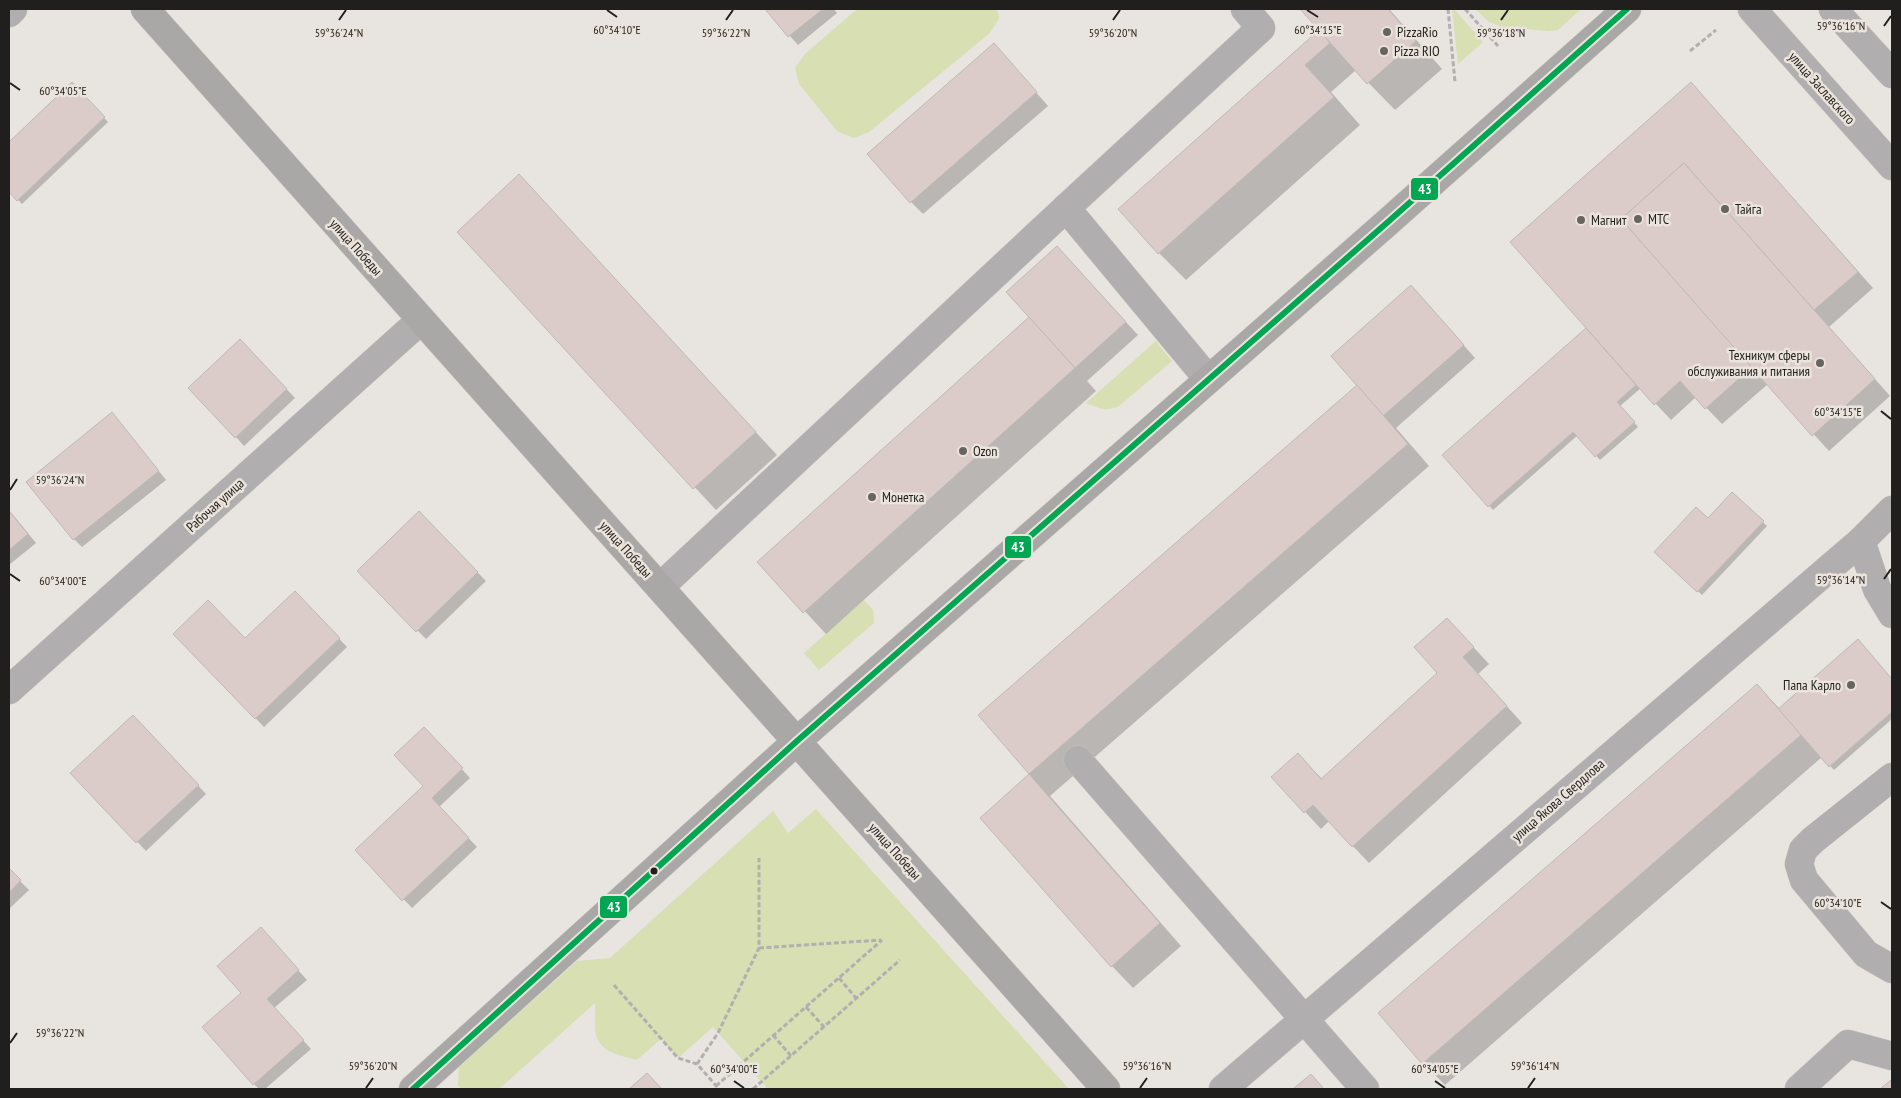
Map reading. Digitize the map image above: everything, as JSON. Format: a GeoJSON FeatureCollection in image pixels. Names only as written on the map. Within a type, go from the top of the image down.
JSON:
{"type":"FeatureCollection","features":[{"type":"Feature","properties":{"kind":"main road","name":"улица Победы"},"geometry":{"type":"LineString","coordinates":[[145,9],[1106,1089]]}},
{"type":"Feature","properties":{"kind":"main road"},"geometry":{"type":"LineString","coordinates":[[413,1089],[796,741],[1389,221],[1627,9]]}},
{"type":"Feature","properties":{"kind":"street"},"geometry":{"type":"LineString","coordinates":[[9,13],[13,9]]}},
{"type":"Feature","properties":{"kind":"street"},"geometry":{"type":"LineString","coordinates":[[660,588],[1261,28],[1245,9]]}},
{"type":"Feature","properties":{"kind":"street","name":"улица Заславского"},"geometry":{"type":"LineString","coordinates":[[1752,9],[1892,166]]}},
{"type":"Feature","properties":{"kind":"street"},"geometry":{"type":"LineString","coordinates":[[1833,9],[1892,74]]}},
{"type":"Feature","properties":{"kind":"street"},"geometry":{"type":"LineString","coordinates":[[1066,208],[1208,379]]}},
{"type":"Feature","properties":{"kind":"street","name":"Рабочая улица"},"geometry":{"type":"LineString","coordinates":[[9,690],[421,320]]}},
{"type":"Feature","properties":{"kind":"street","name":"улица Якова Свердлова"},"geometry":{"type":"LineString","coordinates":[[1223,1089],[1861,541],[1892,510]]}},
{"type":"Feature","properties":{"kind":"street"},"geometry":{"type":"LineString","coordinates":[[1861,541],[1876,590],[1892,614]]}},
{"type":"Feature","properties":{"kind":"street"},"geometry":{"type":"LineString","coordinates":[[1078,760],[1365,1089]]}},
{"type":"Feature","properties":{"kind":"street"},"geometry":{"type":"LineString","coordinates":[[1892,777],[1813,840],[1803,850],[1799,864],[1804,880],[1866,954],[1892,969]]}},
{"type":"Feature","properties":{"kind":"street"},"geometry":{"type":"LineString","coordinates":[[1799,1089],[1848,1044],[1892,1056]]}},
{"type":"Feature","properties":{"kind":"path"},"geometry":{"type":"LineString","coordinates":[[1448,9],[1455,82]]}},
{"type":"Feature","properties":{"kind":"path"},"geometry":{"type":"LineString","coordinates":[[1465,9],[1498,46]]}},
{"type":"Feature","properties":{"kind":"path"},"geometry":{"type":"LineString","coordinates":[[1690,51],[1716,30]]}},
{"type":"Feature","properties":{"kind":"path"},"geometry":{"type":"LineString","coordinates":[[697,1064],[718,1033],[760,948],[759,858]]}},
{"type":"Feature","properties":{"kind":"path"},"geometry":{"type":"LineString","coordinates":[[716,1086],[882,940],[760,948]]}},
{"type":"Feature","properties":{"kind":"path"},"geometry":{"type":"LineString","coordinates":[[753,1089],[900,960]]}},
{"type":"Feature","properties":{"kind":"path"},"geometry":{"type":"LineString","coordinates":[[839,978],[856,998]]}},
{"type":"Feature","properties":{"kind":"path"},"geometry":{"type":"LineString","coordinates":[[614,985],[678,1058],[697,1064],[719,1089]]}},
{"type":"Feature","properties":{"kind":"path"},"geometry":{"type":"LineString","coordinates":[[806,1007],[824,1027]]}},
{"type":"Feature","properties":{"kind":"path"},"geometry":{"type":"LineString","coordinates":[[773,1035],[791,1056]]}},
{"type":"Feature","properties":{"kind":"green space"},"geometry":{"type":"Polygon","coordinates":[[[857,9],[997,9],[999,18],[990,33],[869,132],[854,138],[837,131],[799,84],[795,68],[805,54],[857,9]]]}},
{"type":"Feature","properties":{"kind":"green space"},"geometry":{"type":"Polygon","coordinates":[[[1452,9],[1483,42],[1458,64],[1452,9]]]}},
{"type":"Feature","properties":{"kind":"green space"},"geometry":{"type":"Polygon","coordinates":[[[1475,9],[1581,9],[1558,30],[1526,29],[1514,31],[1489,22],[1475,9]]]}},
{"type":"Feature","properties":{"kind":"green space"},"geometry":{"type":"Polygon","coordinates":[[[1156,341],[1172,361],[1119,406],[1106,409],[1086,403],[1156,341]]]}},
{"type":"Feature","properties":{"kind":"green space"},"geometry":{"type":"Polygon","coordinates":[[[864,600],[873,610],[874,623],[819,670],[804,653],[864,600]]]}},
{"type":"Feature","properties":{"kind":"green space"},"geometry":{"type":"Polygon","coordinates":[[[816,809],[1069,1089],[768,1089],[713,1027],[678,1058],[661,1039],[637,1060],[609,1051],[604,1048],[597,1038],[595,1003],[499,1089],[461,1089],[458,1086],[459,1067],[577,961],[610,958],[773,811],[788,833],[816,809]]]}},
{"type":"Feature","properties":{"kind":"building"},"geometry":{"type":"Polygon","coordinates":[[[765,9],[823,9],[788,37],[765,9]]]}},
{"type":"Feature","properties":{"kind":"building"},"geometry":{"type":"Polygon","coordinates":[[[1300,9],[1388,9],[1416,41],[1367,84],[1300,9]]]}},
{"type":"Feature","properties":{"kind":"building"},"geometry":{"type":"Polygon","coordinates":[[[1319,30],[1330,43],[1305,65],[1334,97],[1158,254],[1118,209],[1319,30]]]}},
{"type":"Feature","properties":{"kind":"building"},"geometry":{"type":"Polygon","coordinates":[[[994,43],[1037,92],[910,203],[867,154],[994,43]]]}},
{"type":"Feature","properties":{"kind":"building"},"geometry":{"type":"Polygon","coordinates":[[[72,82],[105,117],[17,201],[9,192],[9,142],[72,82]]]}},
{"type":"Feature","properties":{"kind":"building"},"geometry":{"type":"Polygon","coordinates":[[[1691,82],[1858,272],[1814,310],[1684,163],[1621,219],[1752,367],[1705,409],[1680,381],[1654,405],[1510,242],[1691,82]]]}},
{"type":"Feature","properties":{"kind":"building"},"geometry":{"type":"Polygon","coordinates":[[[1684,163],[1875,379],[1812,436],[1621,219],[1684,163]]]}},
{"type":"Feature","properties":{"kind":"building"},"geometry":{"type":"Polygon","coordinates":[[[519,174],[756,432],[693,489],[457,232],[519,174]]]}},
{"type":"Feature","properties":{"kind":"building"},"geometry":{"type":"Polygon","coordinates":[[[1057,246],[1126,322],[1075,368],[1006,292],[1057,246]]]}},
{"type":"Feature","properties":{"kind":"building"},"geometry":{"type":"Polygon","coordinates":[[[1411,285],[1464,345],[1383,416],[1331,356],[1411,285]]]}},
{"type":"Feature","properties":{"kind":"building"},"geometry":{"type":"Polygon","coordinates":[[[1029,317],[1075,368],[803,613],[757,562],[1029,317]]]}},
{"type":"Feature","properties":{"kind":"building"},"geometry":{"type":"Polygon","coordinates":[[[1586,328],[1636,385],[1617,402],[1635,422],[1595,457],[1573,432],[1488,507],[1442,455],[1586,328]]]}},
{"type":"Feature","properties":{"kind":"building"},"geometry":{"type":"Polygon","coordinates":[[[240,339],[287,389],[235,438],[188,388],[240,339]]]}},
{"type":"Feature","properties":{"kind":"building"},"geometry":{"type":"Polygon","coordinates":[[[1357,385],[1408,444],[1029,774],[978,715],[1357,385]]]}},
{"type":"Feature","properties":{"kind":"building"},"geometry":{"type":"Polygon","coordinates":[[[112,412],[159,471],[73,540],[26,482],[112,412]]]}},
{"type":"Feature","properties":{"kind":"building"},"geometry":{"type":"Polygon","coordinates":[[[1732,492],[1764,521],[1697,592],[1654,552],[1696,507],[1708,518],[1732,492]]]}},
{"type":"Feature","properties":{"kind":"building"},"geometry":{"type":"Polygon","coordinates":[[[9,511],[28,534],[9,550],[9,511]]]}},
{"type":"Feature","properties":{"kind":"building"},"geometry":{"type":"Polygon","coordinates":[[[419,511],[478,572],[416,632],[357,571],[419,511]]]}},
{"type":"Feature","properties":{"kind":"building"},"geometry":{"type":"Polygon","coordinates":[[[295,591],[340,638],[255,719],[173,634],[208,600],[245,638],[295,591]]]}},
{"type":"Feature","properties":{"kind":"building"},"geometry":{"type":"Polygon","coordinates":[[[1447,618],[1474,647],[1463,657],[1507,706],[1352,847],[1313,805],[1304,813],[1271,777],[1298,753],[1321,779],[1437,673],[1414,647],[1447,618]]]}},
{"type":"Feature","properties":{"kind":"building"},"geometry":{"type":"Polygon","coordinates":[[[1858,639],[1892,679],[1892,712],[1829,767],[1778,709],[1858,639]]]}},
{"type":"Feature","properties":{"kind":"building"},"geometry":{"type":"Polygon","coordinates":[[[1757,684],[1801,735],[1422,1064],[1378,1013],[1757,684]]]}},
{"type":"Feature","properties":{"kind":"building"},"geometry":{"type":"Polygon","coordinates":[[[133,715],[199,785],[136,843],[70,773],[133,715]]]}},
{"type":"Feature","properties":{"kind":"building"},"geometry":{"type":"Polygon","coordinates":[[[424,727],[463,768],[432,798],[469,838],[402,901],[355,850],[423,786],[394,755],[424,727]]]}},
{"type":"Feature","properties":{"kind":"building"},"geometry":{"type":"Polygon","coordinates":[[[1029,774],[1160,923],[1111,967],[980,818],[1029,774]]]}},
{"type":"Feature","properties":{"kind":"building"},"geometry":{"type":"Polygon","coordinates":[[[9,868],[21,880],[9,893],[9,868]]]}},
{"type":"Feature","properties":{"kind":"building"},"geometry":{"type":"Polygon","coordinates":[[[261,927],[299,970],[267,999],[304,1040],[253,1085],[202,1027],[241,993],[217,966],[261,927]]]}},
{"type":"Feature","properties":{"kind":"building"},"geometry":{"type":"Polygon","coordinates":[[[647,1073],[662,1089],[629,1089],[647,1073]]]}},
{"type":"Feature","properties":{"kind":"building"},"geometry":{"type":"Polygon","coordinates":[[[1311,1074],[1324,1089],[1293,1089],[1311,1074]]]}},
{"type":"Feature","properties":{"kind":"building"},"geometry":{"type":"Polygon","coordinates":[[[1891,1080],[1892,1089],[1880,1089],[1891,1080]]]}},
{"type":"Feature","properties":{"kind":"transit line","name":"43"},"geometry":{"type":"LineString","coordinates":[[413,1089],[797,741],[1389,221],[1627,9]]}},
{"type":"Feature","properties":{"kind":"place","name":"PizzaRio"},"geometry":{"type":"Point","coordinates":[1387,32]}},
{"type":"Feature","properties":{"kind":"place","name":"Pizza RIO"},"geometry":{"type":"Point","coordinates":[1384,51]}},
{"type":"Feature","properties":{"kind":"place","name":"Тайга"},"geometry":{"type":"Point","coordinates":[1725,209]}},
{"type":"Feature","properties":{"kind":"place","name":"МТС"},"geometry":{"type":"Point","coordinates":[1638,219]}},
{"type":"Feature","properties":{"kind":"place","name":"Магнит"},"geometry":{"type":"Point","coordinates":[1581,220]}},
{"type":"Feature","properties":{"kind":"place","name":"Техникум сферы обслуживания и питания"},"geometry":{"type":"Point","coordinates":[1820,363]}},
{"type":"Feature","properties":{"kind":"place","name":"Ozon"},"geometry":{"type":"Point","coordinates":[963,451]}},
{"type":"Feature","properties":{"kind":"place","name":"Монетка"},"geometry":{"type":"Point","coordinates":[872,497]}},
{"type":"Feature","properties":{"kind":"place","name":"Папа Карло"},"geometry":{"type":"Point","coordinates":[1851,685]}}]}
